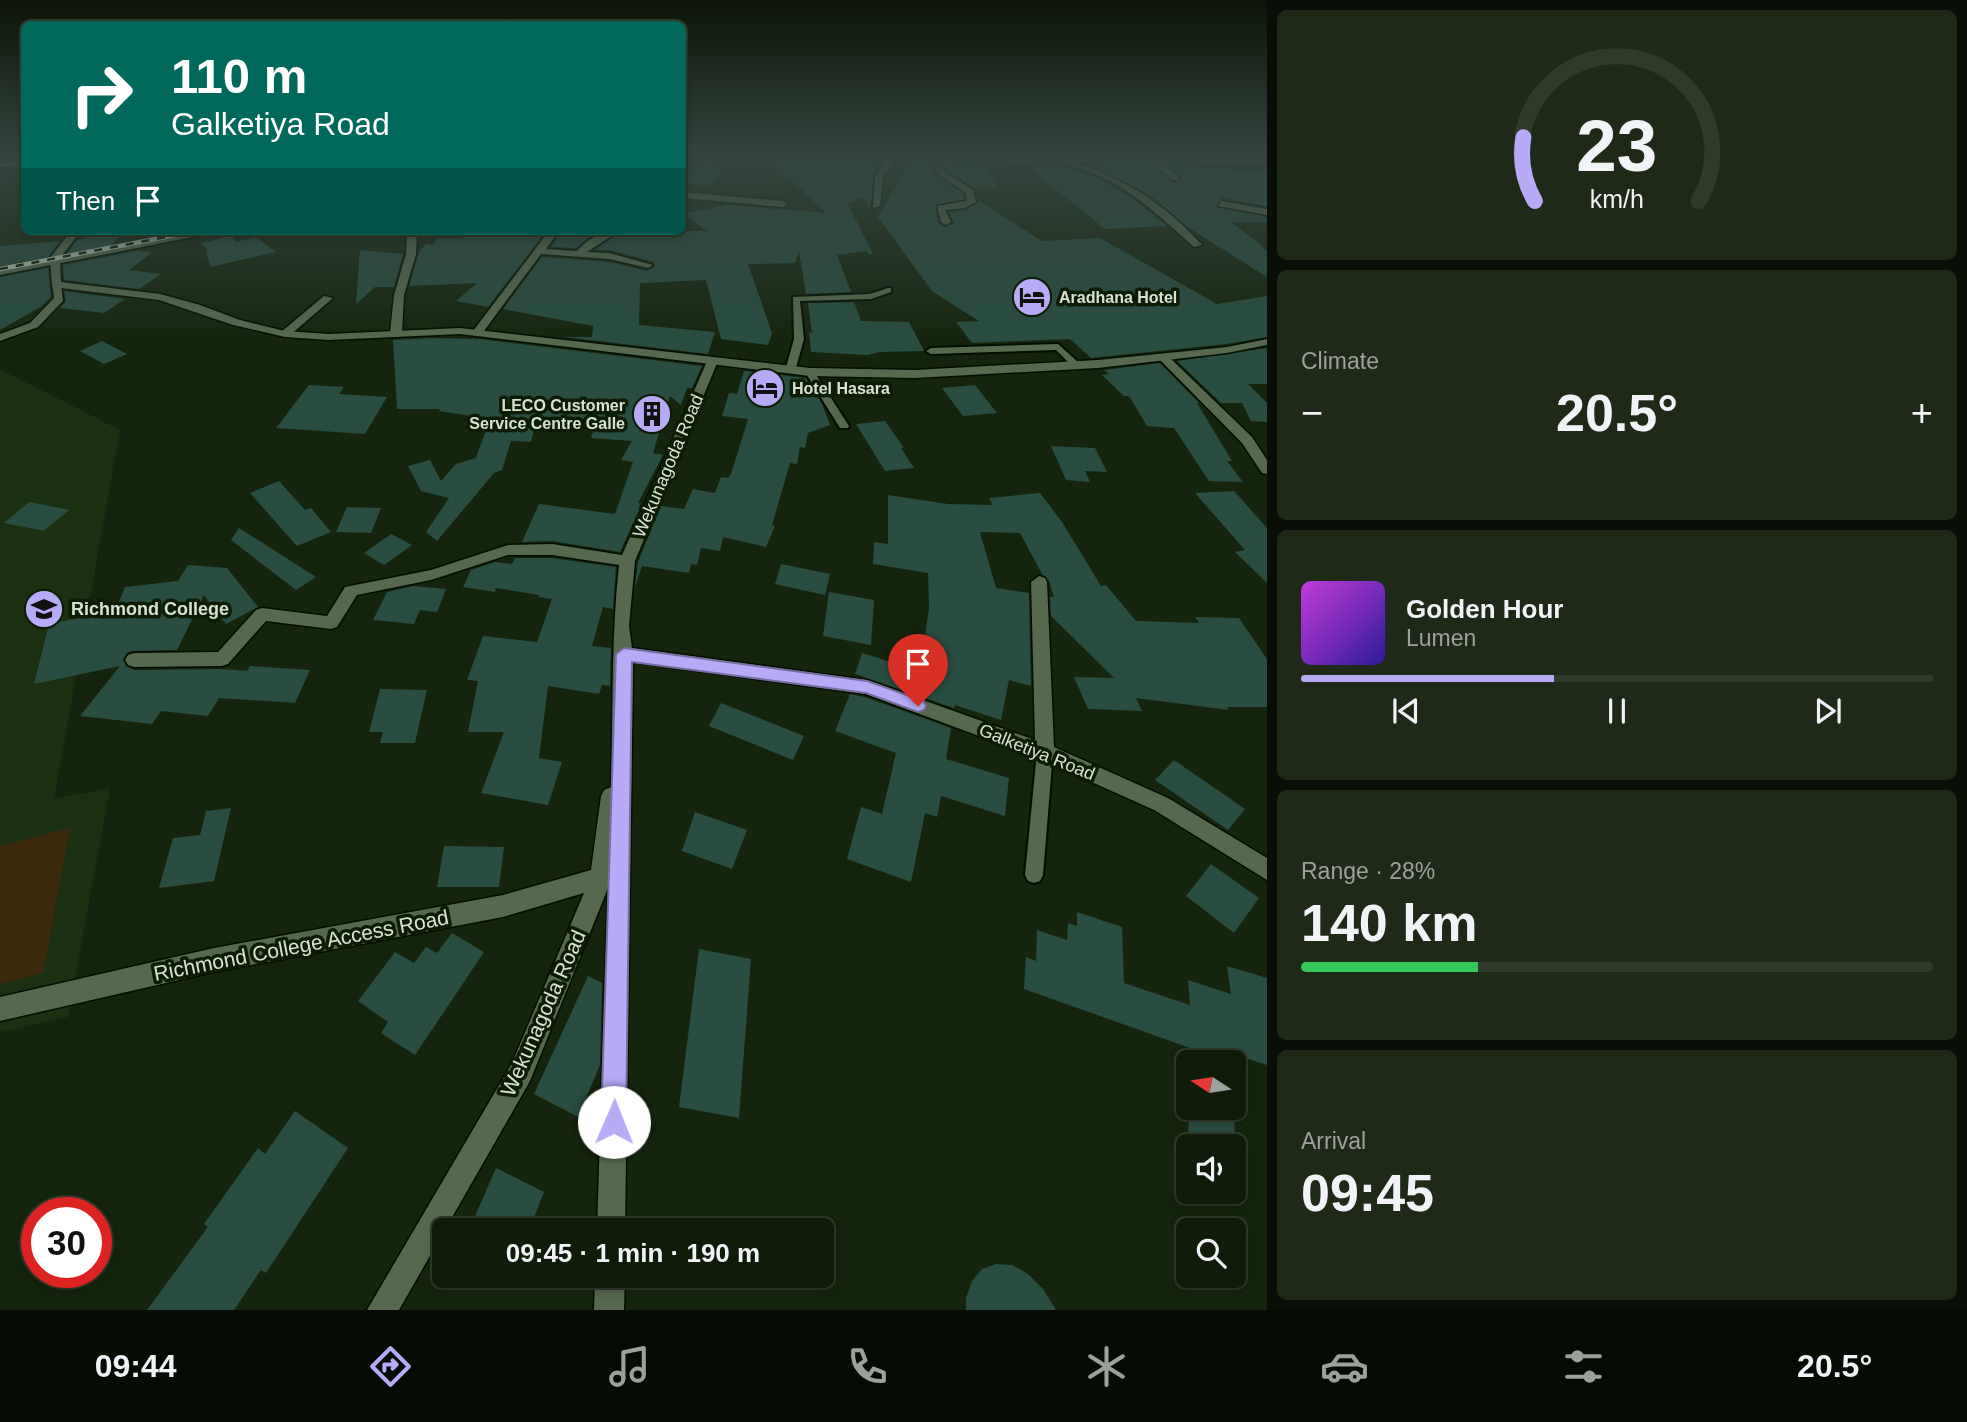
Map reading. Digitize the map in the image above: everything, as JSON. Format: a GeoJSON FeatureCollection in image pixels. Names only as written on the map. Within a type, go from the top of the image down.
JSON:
{"type":"FeatureCollection","features":[{"type":"Feature","properties":{"kind":"street"},"geometry":{"type":"LineString","coordinates":[[1170,220],[1197,245]]}},
{"type":"Feature","properties":{"kind":"street"},"geometry":{"type":"LineString","coordinates":[[0,272],[55,258],[73,235]]}},
{"type":"Feature","properties":{"kind":"street"},"geometry":{"type":"LineString","coordinates":[[0,266],[194,235]]}},
{"type":"Feature","properties":{"kind":"street"},"geometry":{"type":"LineString","coordinates":[[396,333],[399,295],[411,254],[412,235]]}},
{"type":"Feature","properties":{"kind":"street"},"geometry":{"type":"LineString","coordinates":[[477,333],[551,235]]}},
{"type":"Feature","properties":{"kind":"street"},"geometry":{"type":"LineString","coordinates":[[581,253],[589,244],[606,235]]}},
{"type":"Feature","properties":{"kind":"street"},"geometry":{"type":"LineString","coordinates":[[538,251],[581,253],[648,265]]}},
{"type":"Feature","properties":{"kind":"street"},"geometry":{"type":"LineString","coordinates":[[0,338],[34,325],[59,299],[55,285],[55,258]]}},
{"type":"Feature","properties":{"kind":"street"},"geometry":{"type":"LineString","coordinates":[[55,285],[160,297],[237,323],[285,334],[329,337],[396,333],[477,333],[810,372],[915,374],[1075,364],[1164,358],[1267,342]]}},
{"type":"Feature","properties":{"kind":"street"},"geometry":{"type":"LineString","coordinates":[[285,334],[328,298]]}},
{"type":"Feature","properties":{"kind":"street"},"geometry":{"type":"LineString","coordinates":[[1164,358],[1247,440],[1267,470]]}},
{"type":"Feature","properties":{"kind":"street","name":"Wekunagoda Road"},"geometry":{"type":"LineString","coordinates":[[382,1310],[522,1072],[601,877],[623,688],[621,626],[627,561],[712,361]]}},
{"type":"Feature","properties":{"kind":"street"},"geometry":{"type":"LineString","coordinates":[[134,660],[222,659],[262,614],[331,623],[351,591],[433,574],[479,557],[511,550],[558,551],[627,561]]}},
{"type":"Feature","properties":{"kind":"street"},"geometry":{"type":"LineString","coordinates":[[1039,582],[1045,752]]}},
{"type":"Feature","properties":{"kind":"street","name":"Galketiya Road"},"geometry":{"type":"LineString","coordinates":[[624,654],[867,687],[1045,752],[1161,803],[1267,870]]}},
{"type":"Feature","properties":{"kind":"street"},"geometry":{"type":"LineString","coordinates":[[611,1218],[623,688]]}},
{"type":"Feature","properties":{"kind":"street","name":"Richmond College Access Road"},"geometry":{"type":"LineString","coordinates":[[0,1009],[214,960],[503,906],[601,877]]}},
{"type":"Feature","properties":{"kind":"street"},"geometry":{"type":"LineString","coordinates":[[609,1310],[610,1288]]}},
{"type":"Feature","properties":{"kind":"lane"},"geometry":{"type":"LineString","coordinates":[[790,371],[799,338],[796,299],[871,296],[888,290]]}},
{"type":"Feature","properties":{"kind":"lane"},"geometry":{"type":"LineString","coordinates":[[931,351],[1058,347],[1075,364]]}},
{"type":"Feature","properties":{"kind":"lane"},"geometry":{"type":"LineString","coordinates":[[810,372],[844,426]]}},
{"type":"Feature","properties":{"kind":"lane"},"geometry":{"type":"LineString","coordinates":[[1034,876],[1045,752]]}},
{"type":"Feature","properties":{"kind":"shaded area","name":"Richmond College"},"geometry":{"type":"Polygon","coordinates":[[[0,369],[120,430],[54,799],[110,788],[68,1017],[0,1032],[0,369]]]}},
{"type":"Feature","properties":{"kind":"shaded area"},"geometry":{"type":"Polygon","coordinates":[[[70,828],[43,973],[0,984],[0,846],[70,828]]]}},
{"type":"Feature","properties":{"kind":"building"},"geometry":{"type":"Polygon","coordinates":[[[693,220],[856,220],[873,253],[870,255],[866,251],[837,255],[851,292],[806,294],[799,252],[795,263],[748,264],[772,333],[768,345],[721,339],[706,280],[640,283],[639,325],[715,332],[708,354],[564,337],[592,337],[593,326],[503,309],[542,257],[609,262],[647,271],[654,267],[654,262],[610,250],[595,250],[616,235],[686,235],[686,231],[707,231],[693,220]]]}},
{"type":"Feature","properties":{"kind":"building"},"geometry":{"type":"Polygon","coordinates":[[[880,220],[938,220],[945,227],[954,223],[953,220],[1009,220],[1042,241],[1100,238],[1217,304],[1267,296],[1267,337],[1227,344],[1091,358],[1070,339],[972,343],[956,322],[979,321],[932,291],[880,220]]]}},
{"type":"Feature","properties":{"kind":"building"},"geometry":{"type":"Polygon","coordinates":[[[1094,220],[1160,220],[1167,226],[1105,229],[1094,220]]]}},
{"type":"Feature","properties":{"kind":"building"},"geometry":{"type":"Polygon","coordinates":[[[1179,220],[1267,220],[1231,222],[1267,252],[1267,277],[1179,220]]]}},
{"type":"Feature","properties":{"kind":"building"},"geometry":{"type":"Polygon","coordinates":[[[86,235],[121,235],[111,246],[67,254],[77,240],[86,235]]]}},
{"type":"Feature","properties":{"kind":"building"},"geometry":{"type":"Polygon","coordinates":[[[466,235],[543,235],[488,307],[456,301],[477,283],[409,286],[419,252],[426,244],[433,245],[437,238],[463,238],[466,235]]]}},
{"type":"Feature","properties":{"kind":"building"},"geometry":{"type":"Polygon","coordinates":[[[559,235],[593,235],[576,248],[551,247],[559,235]]]}},
{"type":"Feature","properties":{"kind":"building"},"geometry":{"type":"Polygon","coordinates":[[[231,236],[236,242],[255,237],[276,252],[210,267],[206,251],[208,250],[201,243],[231,236]]]}},
{"type":"Feature","properties":{"kind":"building"},"geometry":{"type":"Polygon","coordinates":[[[60,241],[48,257],[0,266],[0,246],[60,241]]]}},
{"type":"Feature","properties":{"kind":"building"},"geometry":{"type":"Polygon","coordinates":[[[360,250],[403,254],[394,287],[375,287],[356,304],[360,250]]]}},
{"type":"Feature","properties":{"kind":"building"},"geometry":{"type":"Polygon","coordinates":[[[136,251],[152,252],[129,270],[161,274],[139,289],[64,280],[63,265],[136,251]]]}},
{"type":"Feature","properties":{"kind":"building"},"geometry":{"type":"Polygon","coordinates":[[[48,268],[51,297],[42,306],[0,330],[0,277],[48,268]]]}},
{"type":"Feature","properties":{"kind":"building"},"geometry":{"type":"Polygon","coordinates":[[[64,291],[125,299],[104,313],[60,308],[66,301],[64,291]]]}},
{"type":"Feature","properties":{"kind":"building"},"geometry":{"type":"Polygon","coordinates":[[[854,302],[861,321],[909,322],[924,351],[879,352],[868,355],[811,352],[809,332],[812,333],[808,303],[854,302]]]}},
{"type":"Feature","properties":{"kind":"building"},"geometry":{"type":"Polygon","coordinates":[[[480,339],[702,366],[692,388],[687,388],[681,405],[670,396],[653,453],[663,455],[638,503],[642,504],[620,552],[552,541],[522,542],[539,504],[615,514],[633,462],[621,460],[632,441],[591,438],[597,418],[536,421],[531,442],[511,441],[502,470],[494,473],[437,541],[426,532],[449,498],[421,491],[408,466],[430,460],[441,481],[456,464],[476,458],[490,419],[439,411],[440,409],[397,409],[393,340],[480,339]]]}},
{"type":"Feature","properties":{"kind":"building"},"geometry":{"type":"Polygon","coordinates":[[[102,341],[127,354],[104,364],[80,351],[102,341]]]}},
{"type":"Feature","properties":{"kind":"building"},"geometry":{"type":"Polygon","coordinates":[[[1267,348],[1267,384],[1248,384],[1267,403],[1267,422],[1251,421],[1242,403],[1221,403],[1177,361],[1267,348]]]}},
{"type":"Feature","properties":{"kind":"building"},"geometry":{"type":"Polygon","coordinates":[[[1160,363],[1199,403],[1232,461],[1227,461],[1243,482],[1209,481],[1174,428],[1147,426],[1129,396],[1124,396],[1102,375],[1109,374],[1104,370],[1160,363]]]}},
{"type":"Feature","properties":{"kind":"building"},"geometry":{"type":"Polygon","coordinates":[[[744,371],[806,378],[822,404],[830,425],[808,433],[805,448],[800,447],[797,464],[790,463],[772,525],[775,526],[766,547],[723,537],[720,551],[701,548],[697,565],[691,564],[689,573],[642,566],[635,587],[638,562],[661,506],[684,509],[693,489],[715,493],[721,477],[728,478],[731,474],[748,419],[722,416],[729,393],[737,394],[744,371]]]}},
{"type":"Feature","properties":{"kind":"building"},"geometry":{"type":"Polygon","coordinates":[[[309,385],[344,387],[339,394],[387,397],[365,434],[276,428],[309,385]]]}},
{"type":"Feature","properties":{"kind":"building"},"geometry":{"type":"Polygon","coordinates":[[[975,385],[997,413],[963,416],[942,388],[975,385]]]}},
{"type":"Feature","properties":{"kind":"building"},"geometry":{"type":"Polygon","coordinates":[[[885,421],[914,468],[885,471],[856,424],[885,421]]]}},
{"type":"Feature","properties":{"kind":"building"},"geometry":{"type":"Polygon","coordinates":[[[1051,446],[1095,448],[1107,472],[1085,471],[1090,482],[1066,480],[1051,446]]]}},
{"type":"Feature","properties":{"kind":"building"},"geometry":{"type":"Polygon","coordinates":[[[279,481],[305,510],[311,508],[331,532],[297,546],[250,493],[279,481]]]}},
{"type":"Feature","properties":{"kind":"building"},"geometry":{"type":"Polygon","coordinates":[[[1234,491],[1267,528],[1267,583],[1235,552],[1245,550],[1195,493],[1234,491]]]}},
{"type":"Feature","properties":{"kind":"building"},"geometry":{"type":"Polygon","coordinates":[[[1040,493],[1062,522],[1101,586],[1106,585],[1136,621],[1199,623],[1195,617],[1239,618],[1267,659],[1267,707],[1227,707],[1229,710],[1136,698],[1142,711],[1088,709],[1074,677],[1114,678],[1051,616],[1050,597],[1054,597],[1049,581],[1042,574],[1020,533],[980,532],[996,588],[1029,593],[1031,686],[1009,680],[1001,720],[955,705],[954,708],[855,674],[862,653],[920,671],[929,608],[928,573],[873,564],[874,542],[888,544],[888,495],[948,504],[993,505],[989,498],[1040,493]]]}},
{"type":"Feature","properties":{"kind":"building"},"geometry":{"type":"Polygon","coordinates":[[[29,502],[69,510],[44,531],[4,523],[29,502]]]}},
{"type":"Feature","properties":{"kind":"building"},"geometry":{"type":"Polygon","coordinates":[[[347,507],[381,508],[371,533],[336,532],[347,507]]]}},
{"type":"Feature","properties":{"kind":"building"},"geometry":{"type":"Polygon","coordinates":[[[239,528],[316,577],[296,590],[231,540],[239,528]]]}},
{"type":"Feature","properties":{"kind":"building"},"geometry":{"type":"Polygon","coordinates":[[[391,534],[412,545],[384,565],[364,553],[391,534]]]}},
{"type":"Feature","properties":{"kind":"building"},"geometry":{"type":"Polygon","coordinates":[[[515,558],[552,558],[616,567],[613,609],[603,607],[592,646],[611,648],[610,686],[602,685],[599,694],[548,686],[539,758],[562,762],[548,805],[481,793],[504,732],[468,732],[478,681],[467,680],[483,636],[537,642],[552,599],[496,588],[495,592],[463,587],[471,570],[495,562],[512,564],[515,558]]]}},
{"type":"Feature","properties":{"kind":"building"},"geometry":{"type":"Polygon","coordinates":[[[781,564],[830,574],[825,595],[775,584],[781,564]]]}},
{"type":"Feature","properties":{"kind":"building"},"geometry":{"type":"Polygon","coordinates":[[[188,565],[227,568],[258,607],[226,624],[204,595],[177,650],[133,651],[127,653],[123,659],[126,666],[134,670],[247,671],[250,666],[310,670],[295,703],[219,698],[208,716],[161,711],[152,724],[80,716],[120,666],[34,684],[49,624],[115,611],[125,587],[178,581],[188,565]]]}},
{"type":"Feature","properties":{"kind":"building"},"geometry":{"type":"Polygon","coordinates":[[[413,586],[446,589],[437,612],[420,610],[414,624],[373,620],[387,592],[413,586]]]}},
{"type":"Feature","properties":{"kind":"building"},"geometry":{"type":"Polygon","coordinates":[[[829,592],[874,600],[871,645],[823,636],[829,592]]]}},
{"type":"Feature","properties":{"kind":"building"},"geometry":{"type":"Polygon","coordinates":[[[380,689],[427,690],[415,743],[380,743],[383,732],[369,732],[380,689]]]}},
{"type":"Feature","properties":{"kind":"building"},"geometry":{"type":"Polygon","coordinates":[[[850,694],[951,728],[946,759],[1009,778],[1005,816],[941,796],[937,817],[925,813],[911,882],[847,859],[861,807],[882,814],[896,753],[835,731],[850,694]]]}},
{"type":"Feature","properties":{"kind":"building"},"geometry":{"type":"Polygon","coordinates":[[[721,703],[804,736],[793,760],[709,726],[721,703]]]}},
{"type":"Feature","properties":{"kind":"building"},"geometry":{"type":"Polygon","coordinates":[[[1174,760],[1245,809],[1228,830],[1155,780],[1174,760]]]}},
{"type":"Feature","properties":{"kind":"building"},"geometry":{"type":"Polygon","coordinates":[[[231,808],[214,881],[159,888],[173,838],[200,835],[206,811],[231,808]]]}},
{"type":"Feature","properties":{"kind":"building"},"geometry":{"type":"Polygon","coordinates":[[[695,812],[747,830],[732,869],[682,851],[695,812]]]}},
{"type":"Feature","properties":{"kind":"building"},"geometry":{"type":"Polygon","coordinates":[[[444,846],[504,847],[499,887],[437,887],[444,846]]]}},
{"type":"Feature","properties":{"kind":"building"},"geometry":{"type":"Polygon","coordinates":[[[1211,864],[1259,898],[1234,933],[1186,896],[1211,864]]]}},
{"type":"Feature","properties":{"kind":"building"},"geometry":{"type":"Polygon","coordinates":[[[1077,912],[1122,927],[1124,983],[1190,1005],[1188,980],[1231,994],[1227,966],[1267,978],[1267,1065],[1246,1058],[1246,1050],[1196,1050],[1024,989],[1026,957],[1036,961],[1037,930],[1067,940],[1068,923],[1077,926],[1077,912]]]}},
{"type":"Feature","properties":{"kind":"building"},"geometry":{"type":"Polygon","coordinates":[[[452,933],[484,952],[415,1055],[381,1033],[388,1022],[358,1001],[395,952],[414,963],[426,947],[437,953],[452,933]]]}},
{"type":"Feature","properties":{"kind":"building"},"geometry":{"type":"Polygon","coordinates":[[[699,949],[751,959],[739,1118],[679,1107],[699,949]]]}},
{"type":"Feature","properties":{"kind":"building"},"geometry":{"type":"Polygon","coordinates":[[[588,976],[602,983],[600,1065],[578,1117],[534,1094],[588,976]]]}},
{"type":"Feature","properties":{"kind":"building"},"geometry":{"type":"Polygon","coordinates":[[[295,1111],[348,1148],[266,1273],[261,1270],[234,1310],[147,1310],[208,1227],[204,1224],[258,1148],[265,1154],[295,1111]]]}},
{"type":"Feature","properties":{"kind":"building"},"geometry":{"type":"Polygon","coordinates":[[[1189,1120],[1235,1120],[1234,1134],[1188,1134],[1189,1120]]]}},
{"type":"Feature","properties":{"kind":"building"},"geometry":{"type":"Polygon","coordinates":[[[496,1168],[544,1192],[534,1218],[474,1218],[496,1168]]]}},
{"type":"Feature","properties":{"kind":"building"},"geometry":{"type":"Polygon","coordinates":[[[996,1264],[1012,1265],[1028,1274],[1043,1289],[1056,1310],[966,1310],[966,1298],[972,1281],[982,1269],[996,1264]]]}},
{"type":"Feature","properties":{"kind":"railway"},"geometry":{"type":"LineString","coordinates":[[0,269],[176,235]]}},
{"type":"Feature","properties":{"kind":"place","name":"Aradhana Hotel"},"geometry":{"type":"Point","coordinates":[1032,297]}},
{"type":"Feature","properties":{"kind":"place","name":"Hotel Hasara"},"geometry":{"type":"Point","coordinates":[765,388]}},
{"type":"Feature","properties":{"kind":"place","name":"LECO Customer Service Centre Galle"},"geometry":{"type":"Point","coordinates":[652,414]}},
{"type":"Feature","properties":{"kind":"place","name":"Richmond College"},"geometry":{"type":"Point","coordinates":[44,609]}},
{"type":"Feature","properties":{"kind":"route"},"geometry":{"type":"LineString","coordinates":[[614,1122],[624,654],[867,687],[918,706]]}}]}
